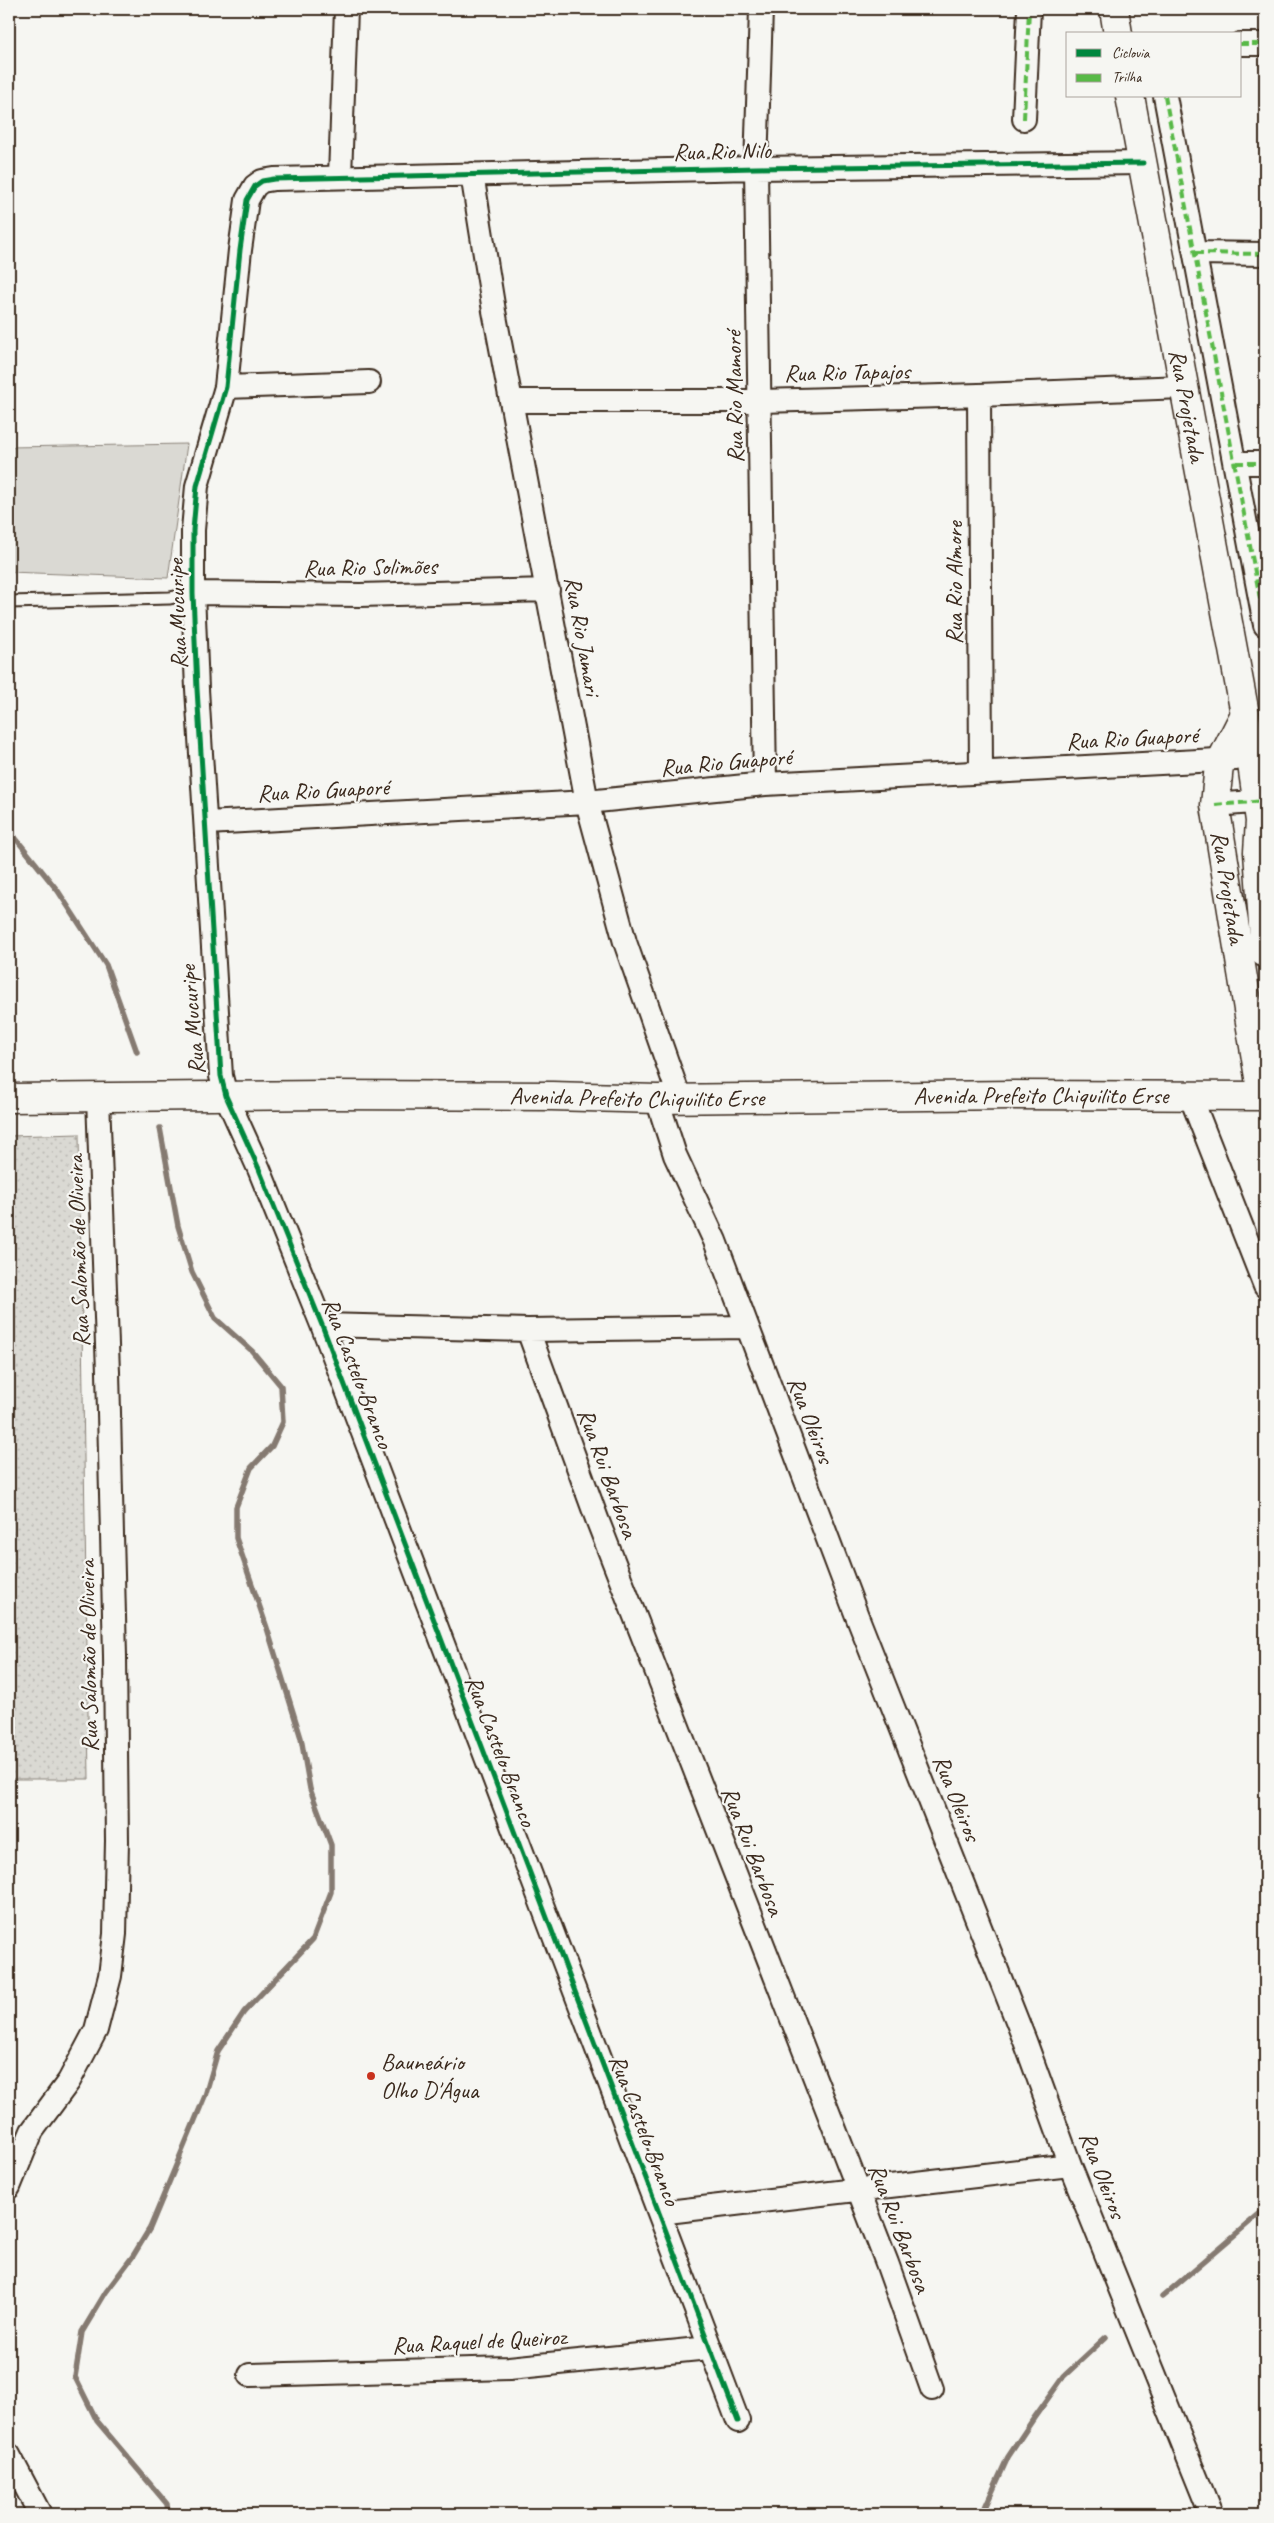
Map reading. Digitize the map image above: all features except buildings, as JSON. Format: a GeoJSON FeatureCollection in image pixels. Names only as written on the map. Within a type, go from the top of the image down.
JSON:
{"type":"FeatureCollection","features":[{"type":"Feature","properties":{"kind":"street"},"geometry":{"type":"LineString","coordinates":[[340,176],[346,9]]}},
{"type":"Feature","properties":{"kind":"street","name":"Rua Rio Mamoré"},"geometry":{"type":"LineString","coordinates":[[761,9],[756,168],[761,401],[765,784]]}},
{"type":"Feature","properties":{"kind":"street"},"geometry":{"type":"LineString","coordinates":[[1024,119],[1029,9]]}},
{"type":"Feature","properties":{"kind":"street"},"geometry":{"type":"LineString","coordinates":[[1114,9],[1118,32]]}},
{"type":"Feature","properties":{"kind":"street"},"geometry":{"type":"LineString","coordinates":[[1242,44],[1265,44]]}},
{"type":"Feature","properties":{"kind":"street","name":"Rua Projetada"},"geometry":{"type":"LineString","coordinates":[[1130,98],[1245,714],[1251,757],[1261,802],[1259,876],[1265,953]]}},
{"type":"Feature","properties":{"kind":"street"},"geometry":{"type":"LineString","coordinates":[[1165,98],[1212,347],[1236,463],[1265,625]]}},
{"type":"Feature","properties":{"kind":"street","name":"Rua Rio Nilo"},"geometry":{"type":"LineString","coordinates":[[302,179],[340,176],[756,168],[1142,163]]}},
{"type":"Feature","properties":{"kind":"street","name":"Rua Rio Jamari"},"geometry":{"type":"LineString","coordinates":[[472,174],[494,310],[587,802],[669,1099]]}},
{"type":"Feature","properties":{"kind":"street","name":"Rua Mucuripe"},"geometry":{"type":"LineString","coordinates":[[226,1096],[221,1076],[217,1028],[193,593],[193,530],[197,486],[226,387],[240,250],[250,193],[262,181],[302,179]]}},
{"type":"Feature","properties":{"kind":"street"},"geometry":{"type":"LineString","coordinates":[[1195,254],[1265,254]]}},
{"type":"Feature","properties":{"kind":"street"},"geometry":{"type":"LineString","coordinates":[[226,387],[369,382]]}},
{"type":"Feature","properties":{"kind":"street","name":"Rua Rio Tapajos"},"geometry":{"type":"LineString","coordinates":[[512,401],[761,401],[1183,387]]}},
{"type":"Feature","properties":{"kind":"street","name":"Rua Rio Almore"},"geometry":{"type":"LineString","coordinates":[[979,395],[981,771]]}},
{"type":"Feature","properties":{"kind":"street"},"geometry":{"type":"LineString","coordinates":[[1236,463],[1265,463]]}},
{"type":"Feature","properties":{"kind":"street","name":"Rua Rio Solimões"},"geometry":{"type":"LineString","coordinates":[[193,593],[360,595],[548,590]]}},
{"type":"Feature","properties":{"kind":"street","name":"Rua Projetada"},"geometry":{"type":"LineString","coordinates":[[1245,714],[1221,760],[1216,776],[1215,805],[1264,1096]]}},
{"type":"Feature","properties":{"kind":"street","name":"Rua Rio Guaporé"},"geometry":{"type":"LineString","coordinates":[[206,823],[587,802],[765,784],[1251,757]]}},
{"type":"Feature","properties":{"kind":"street"},"geometry":{"type":"LineString","coordinates":[[1215,805],[1261,802]]}},
{"type":"Feature","properties":{"kind":"street","name":"Rua Castelo Branco"},"geometry":{"type":"LineString","coordinates":[[226,1096],[259,1169],[322,1325],[738,2421]]}},
{"type":"Feature","properties":{"kind":"street","name":"Avenida Prefeito Chiquilito Erse"},"geometry":{"type":"LineString","coordinates":[[9,1098],[542,1096],[669,1099],[1264,1096]]}},
{"type":"Feature","properties":{"kind":"street"},"geometry":{"type":"LineString","coordinates":[[1190,1096],[1265,1286]]}},
{"type":"Feature","properties":{"kind":"street","name":"Rua Salomão de Oliveira"},"geometry":{"type":"LineString","coordinates":[[9,2187],[32,2131],[68,2081],[96,2030],[110,1976],[115,1934],[117,1841],[114,1637],[108,1372],[98,1098]]}},
{"type":"Feature","properties":{"kind":"street","name":"Rua Oleiros"},"geometry":{"type":"LineString","coordinates":[[669,1099],[675,1155],[714,1241],[857,1616],[1025,2041],[1070,2165],[1211,2514]]}},
{"type":"Feature","properties":{"kind":"street"},"geometry":{"type":"LineString","coordinates":[[322,1325],[528,1330],[747,1327]]}},
{"type":"Feature","properties":{"kind":"street","name":"Rua Rui Barbosa"},"geometry":{"type":"LineString","coordinates":[[528,1330],[604,1538],[858,2190],[932,2389]]}},
{"type":"Feature","properties":{"kind":"street"},"geometry":{"type":"LineString","coordinates":[[659,2213],[1070,2165]]}},
{"type":"Feature","properties":{"kind":"street","name":"Rua Raquel de Queiroz"},"geometry":{"type":"LineString","coordinates":[[250,2375],[509,2368],[709,2348]]}},
{"type":"Feature","properties":{"kind":"street"},"geometry":{"type":"LineString","coordinates":[[9,2455],[40,2514]]}},
{"type":"Feature","properties":{"kind":"lane"},"geometry":{"type":"LineString","coordinates":[[9,602],[170,598],[193,593]]}},
{"type":"Feature","properties":{"kind":"shaded area"},"geometry":{"type":"Polygon","coordinates":[[[187,444],[168,578],[9,572],[9,447],[187,444]]]}},
{"type":"Feature","properties":{"kind":"shaded area"},"geometry":{"type":"Polygon","coordinates":[[[79,1134],[89,1779],[9,1779],[9,1136],[79,1134]]]}},
{"type":"Feature","properties":{"kind":"waterway"},"geometry":{"type":"LineString","coordinates":[[9,830],[58,891],[106,965],[137,1052]]}},
{"type":"Feature","properties":{"kind":"waterway"},"geometry":{"type":"LineString","coordinates":[[160,1128],[178,1226],[192,1272],[215,1318],[252,1351],[281,1386],[283,1422],[272,1446],[251,1468],[236,1507],[236,1538],[267,1628],[301,1738],[310,1789],[331,1845],[331,1892],[313,1939],[244,2012],[218,2051],[205,2096],[150,2228],[133,2256],[106,2292],[82,2332],[75,2377],[97,2421],[167,2504],[168,2514]]}},
{"type":"Feature","properties":{"kind":"waterway"},"geometry":{"type":"LineString","coordinates":[[1162,2297],[1265,2209]]}},
{"type":"Feature","properties":{"kind":"waterway"},"geometry":{"type":"LineString","coordinates":[[982,2514],[1008,2457],[1034,2418],[1064,2376],[1106,2337]]}},
{"type":"Feature","properties":{"kind":"marked path"},"geometry":{"type":"LineString","coordinates":[[1024,119],[1029,9]]}},
{"type":"Feature","properties":{"kind":"marked path"},"geometry":{"type":"LineString","coordinates":[[1242,44],[1265,44]]}},
{"type":"Feature","properties":{"kind":"marked path"},"geometry":{"type":"LineString","coordinates":[[1165,98],[1265,625]]}},
{"type":"Feature","properties":{"kind":"marked path"},"geometry":{"type":"LineString","coordinates":[[1195,253],[1265,254]]}},
{"type":"Feature","properties":{"kind":"marked path"},"geometry":{"type":"LineString","coordinates":[[1236,463],[1265,463]]}},
{"type":"Feature","properties":{"kind":"marked path"},"geometry":{"type":"LineString","coordinates":[[1215,805],[1265,801]]}},
{"type":"Feature","properties":{"kind":"cycle path"},"geometry":{"type":"LineString","coordinates":[[738,2421],[322,1325],[259,1169],[226,1096],[221,1076],[197,689],[193,593],[193,530],[197,486],[226,387],[247,200],[255,186],[262,181],[274,179],[756,168],[1143,163]]}},
{"type":"Feature","properties":{"kind":"place","name":"Bauneário Olho D'Água"},"geometry":{"type":"Point","coordinates":[371,2076]}}]}
